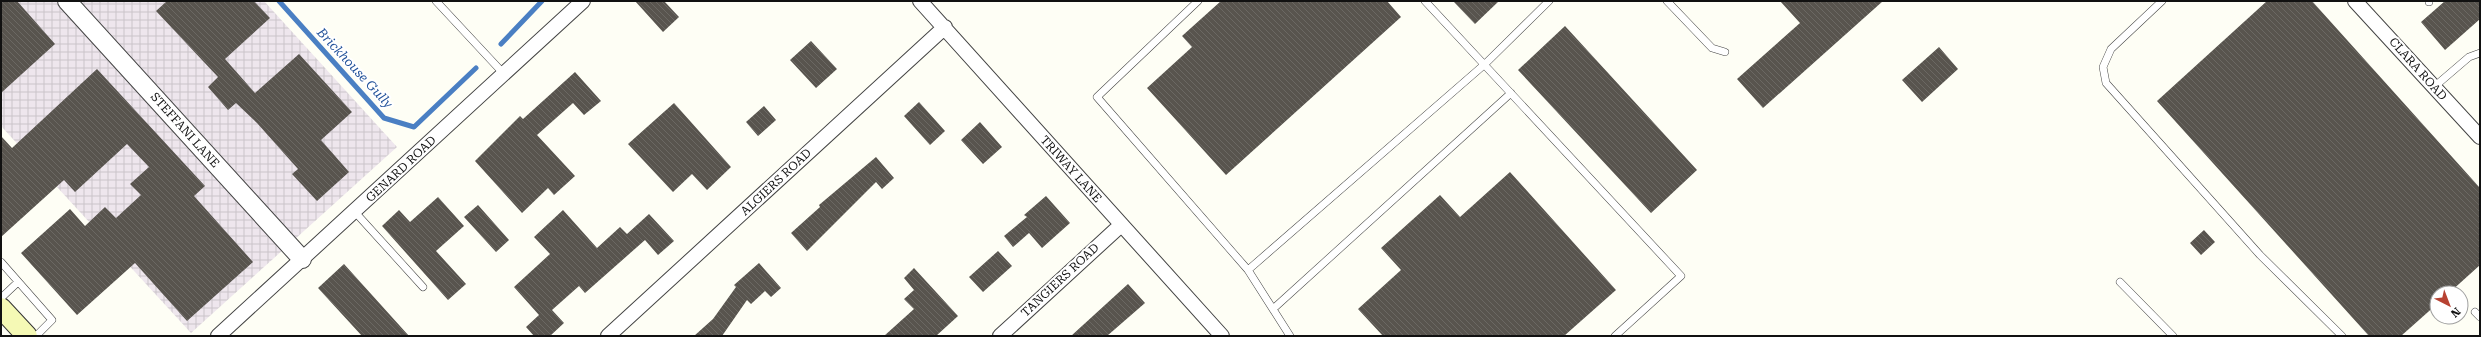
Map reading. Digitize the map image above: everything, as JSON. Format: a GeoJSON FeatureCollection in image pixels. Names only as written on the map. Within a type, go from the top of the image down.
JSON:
{"type":"FeatureCollection","features":[{"type":"Feature","properties":{"kind":"main road"},"geometry":{"type":"LineString","coordinates":[[1,308],[27,336]]}},
{"type":"Feature","properties":{"kind":"street","name":"STEFFANI LANE"},"geometry":{"type":"LineString","coordinates":[[67,1],[302,259]]}},
{"type":"Feature","properties":{"kind":"street","name":"GENARD ROAD"},"geometry":{"type":"LineString","coordinates":[[218,336],[583,1]]}},
{"type":"Feature","properties":{"kind":"street","name":"TRIWAY LANE"},"geometry":{"type":"LineString","coordinates":[[920,1],[1222,336]]}},
{"type":"Feature","properties":{"kind":"street","name":"CLARA ROAD"},"geometry":{"type":"LineString","coordinates":[[2355,1],[2480,137]]}},
{"type":"Feature","properties":{"kind":"street","name":"ALGIERS ROAD"},"geometry":{"type":"LineString","coordinates":[[608,336],[944,27]]}},
{"type":"Feature","properties":{"kind":"street","name":"TANGIERS ROAD"},"geometry":{"type":"LineString","coordinates":[[1000,336],[1121,225]]}},
{"type":"Feature","properties":{"kind":"lane"},"geometry":{"type":"LineString","coordinates":[[436,1],[504,74]]}},
{"type":"Feature","properties":{"kind":"lane"},"geometry":{"type":"LineString","coordinates":[[1198,1],[1097,97],[1248,270],[1290,336]]}},
{"type":"Feature","properties":{"kind":"lane"},"geometry":{"type":"LineString","coordinates":[[1425,1],[1681,276],[1615,336]]}},
{"type":"Feature","properties":{"kind":"lane"},"geometry":{"type":"LineString","coordinates":[[1248,270],[1484,64],[1549,1]]}},
{"type":"Feature","properties":{"kind":"lane"},"geometry":{"type":"LineString","coordinates":[[1667,1],[1712,48],[1725,52]]}},
{"type":"Feature","properties":{"kind":"lane"},"geometry":{"type":"LineString","coordinates":[[2162,1],[2111,49],[2103,67],[2106,83],[2260,255],[2342,336]]}},
{"type":"Feature","properties":{"kind":"lane"},"geometry":{"type":"LineString","coordinates":[[2434,87],[2469,57],[2480,53]]}},
{"type":"Feature","properties":{"kind":"lane"},"geometry":{"type":"LineString","coordinates":[[1273,309],[1511,93]]}},
{"type":"Feature","properties":{"kind":"lane"},"geometry":{"type":"LineString","coordinates":[[354,211],[423,287]]}},
{"type":"Feature","properties":{"kind":"lane"},"geometry":{"type":"LineString","coordinates":[[1,262],[52,320],[36,336]]}},
{"type":"Feature","properties":{"kind":"lane"},"geometry":{"type":"LineString","coordinates":[[1,298],[18,282]]}},
{"type":"Feature","properties":{"kind":"lane"},"geometry":{"type":"LineString","coordinates":[[2120,282],[2173,336]]}},
{"type":"Feature","properties":{"kind":"shaded area"},"geometry":{"type":"Polygon","coordinates":[[[1,1],[264,1],[397,147],[191,333],[1,126],[1,1]]]}},
{"type":"Feature","properties":{"kind":"building"},"geometry":{"type":"Polygon","coordinates":[[[1,1],[17,1],[55,44],[1,93],[1,1]]]}},
{"type":"Feature","properties":{"kind":"building"},"geometry":{"type":"Polygon","coordinates":[[[167,1],[254,1],[270,18],[225,59],[255,93],[299,54],[352,112],[321,140],[349,172],[317,201],[292,174],[298,169],[257,123],[236,103],[228,110],[208,87],[218,77],[156,11],[167,1]]]}},
{"type":"Feature","properties":{"kind":"building"},"geometry":{"type":"Polygon","coordinates":[[[635,1],[664,1],[679,17],[663,32],[635,1]]]}},
{"type":"Feature","properties":{"kind":"building"},"geometry":{"type":"Polygon","coordinates":[[[1221,1],[1387,1],[1401,17],[1226,175],[1147,88],[1192,47],[1182,36],[1221,1]]]}},
{"type":"Feature","properties":{"kind":"building"},"geometry":{"type":"Polygon","coordinates":[[[1453,1],[1499,1],[1475,24],[1453,1]]]}},
{"type":"Feature","properties":{"kind":"building"},"geometry":{"type":"Polygon","coordinates":[[[1780,1],[1883,1],[1763,108],[1737,79],[1800,23],[1780,1]]]}},
{"type":"Feature","properties":{"kind":"building"},"geometry":{"type":"Polygon","coordinates":[[[2267,1],[2312,1],[2480,188],[2480,265],[2458,285],[2429,285],[2429,311],[2401,336],[2369,336],[2157,101],[2267,1]]]}},
{"type":"Feature","properties":{"kind":"building"},"geometry":{"type":"Polygon","coordinates":[[[2445,1],[2480,1],[2480,19],[2445,50],[2421,22],[2445,1]]]}},
{"type":"Feature","properties":{"kind":"building"},"geometry":{"type":"Polygon","coordinates":[[[1565,26],[1697,170],[1651,213],[1518,70],[1565,26]]]}},
{"type":"Feature","properties":{"kind":"building"},"geometry":{"type":"Polygon","coordinates":[[[811,41],[837,69],[816,88],[790,60],[811,41]]]}},
{"type":"Feature","properties":{"kind":"building"},"geometry":{"type":"Polygon","coordinates":[[[1939,47],[1958,69],[1922,102],[1902,80],[1939,47]]]}},
{"type":"Feature","properties":{"kind":"building"},"geometry":{"type":"Polygon","coordinates":[[[97,69],[205,186],[194,196],[253,262],[187,321],[135,263],[77,315],[21,253],[70,209],[85,226],[105,207],[116,218],[141,195],[130,184],[149,167],[127,144],[75,192],[64,180],[1,237],[1,136],[12,148],[97,69]]]}},
{"type":"Feature","properties":{"kind":"building"},"geometry":{"type":"Polygon","coordinates":[[[575,72],[601,101],[584,115],[573,103],[537,135],[575,176],[554,195],[548,188],[522,213],[475,161],[520,116],[523,119],[575,72]]]}},
{"type":"Feature","properties":{"kind":"building"},"geometry":{"type":"Polygon","coordinates":[[[919,102],[945,131],[930,145],[904,116],[919,102]]]}},
{"type":"Feature","properties":{"kind":"building"},"geometry":{"type":"Polygon","coordinates":[[[674,103],[731,167],[707,190],[692,174],[673,192],[628,144],[674,103]]]}},
{"type":"Feature","properties":{"kind":"building"},"geometry":{"type":"Polygon","coordinates":[[[764,106],[776,120],[758,136],[746,122],[764,106]]]}},
{"type":"Feature","properties":{"kind":"building"},"geometry":{"type":"Polygon","coordinates":[[[980,122],[1002,147],[983,164],[961,140],[980,122]]]}},
{"type":"Feature","properties":{"kind":"building"},"geometry":{"type":"Polygon","coordinates":[[[876,157],[894,178],[882,189],[876,182],[807,251],[791,233],[820,207],[819,205],[876,157]]]}},
{"type":"Feature","properties":{"kind":"building"},"geometry":{"type":"Polygon","coordinates":[[[1510,172],[1616,290],[1564,336],[1383,336],[1358,309],[1401,270],[1381,248],[1440,195],[1460,217],[1510,172]]]}},
{"type":"Feature","properties":{"kind":"building"},"geometry":{"type":"Polygon","coordinates":[[[1046,196],[1070,223],[1042,248],[1029,233],[1013,247],[1004,236],[1027,217],[1024,215],[1046,196]]]}},
{"type":"Feature","properties":{"kind":"building"},"geometry":{"type":"Polygon","coordinates":[[[438,197],[464,226],[436,251],[466,284],[448,300],[382,226],[399,210],[410,222],[438,197]]]}},
{"type":"Feature","properties":{"kind":"building"},"geometry":{"type":"Polygon","coordinates":[[[478,205],[509,240],[496,252],[464,217],[478,205]]]}},
{"type":"Feature","properties":{"kind":"building"},"geometry":{"type":"Polygon","coordinates":[[[563,210],[597,248],[620,227],[627,234],[649,214],[674,241],[658,255],[645,240],[585,293],[579,286],[552,310],[564,323],[550,336],[534,336],[526,327],[539,315],[514,287],[550,254],[534,237],[563,210]]]}},
{"type":"Feature","properties":{"kind":"building"},"geometry":{"type":"Polygon","coordinates":[[[2204,230],[2215,242],[2201,255],[2190,243],[2204,230]]]}},
{"type":"Feature","properties":{"kind":"building"},"geometry":{"type":"Polygon","coordinates":[[[998,251],[1012,266],[983,292],[969,277],[998,251]]]}},
{"type":"Feature","properties":{"kind":"building"},"geometry":{"type":"Polygon","coordinates":[[[759,263],[781,288],[771,297],[765,291],[751,304],[747,300],[722,336],[694,336],[713,319],[736,287],[734,285],[759,263]]]}},
{"type":"Feature","properties":{"kind":"building"},"geometry":{"type":"Polygon","coordinates":[[[344,264],[409,336],[362,336],[318,288],[344,264]]]}},
{"type":"Feature","properties":{"kind":"building"},"geometry":{"type":"Polygon","coordinates":[[[914,268],[958,316],[936,336],[884,336],[914,309],[904,299],[914,290],[904,278],[914,268]]]}},
{"type":"Feature","properties":{"kind":"building"},"geometry":{"type":"Polygon","coordinates":[[[1128,284],[1145,303],[1107,336],[1071,336],[1128,284]]]}},
{"type":"Feature","properties":{"kind":"waterway","name":"Brickhouse Gully"},"geometry":{"type":"LineString","coordinates":[[279,1],[384,118],[414,127],[476,68]]}},
{"type":"Feature","properties":{"kind":"waterway","name":"Brickhouse Gully"},"geometry":{"type":"LineString","coordinates":[[501,44],[542,1]]}}]}
